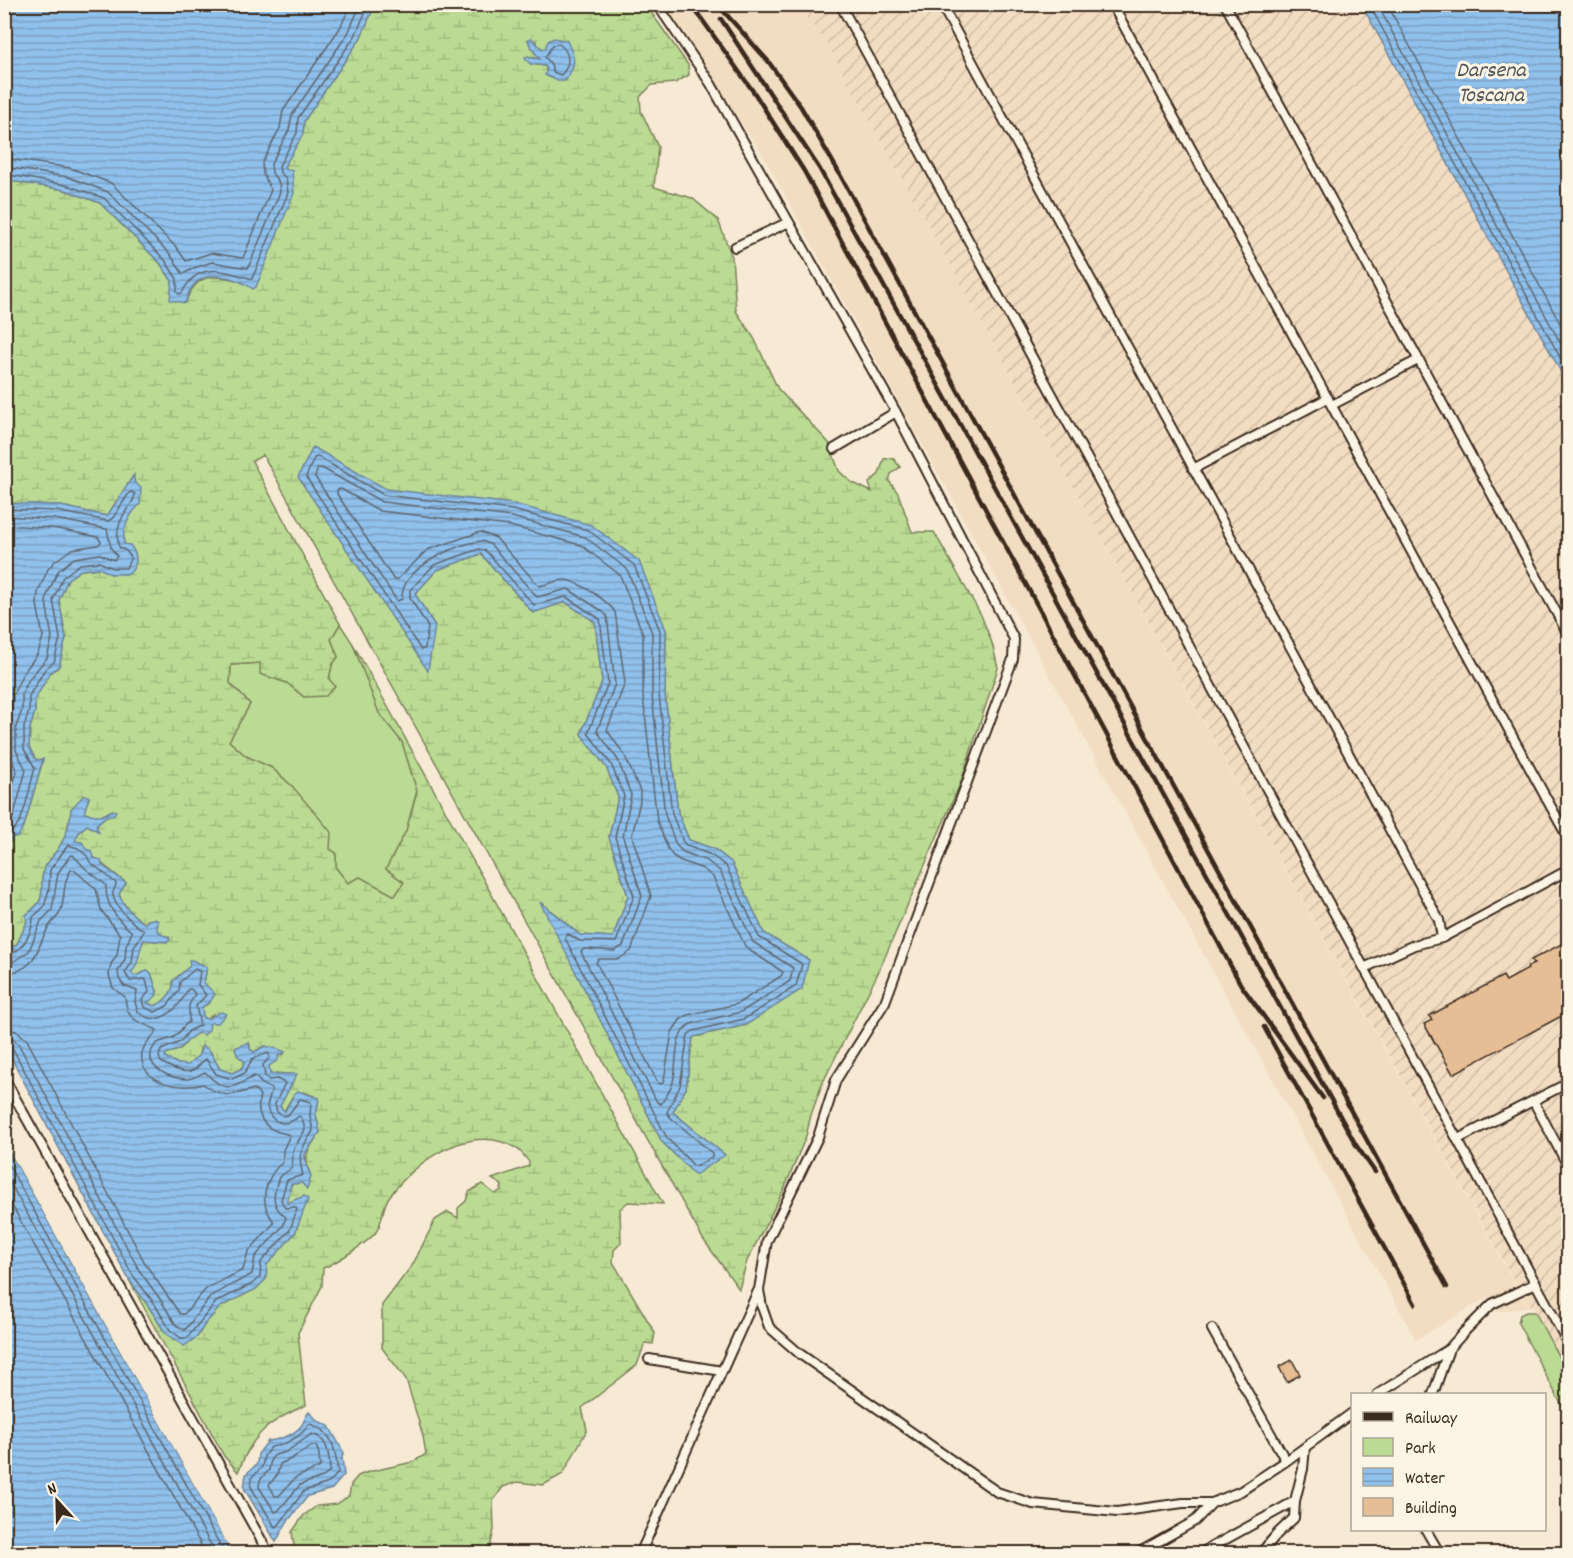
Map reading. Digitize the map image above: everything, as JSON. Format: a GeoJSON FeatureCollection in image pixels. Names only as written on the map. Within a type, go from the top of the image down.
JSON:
{"type":"FeatureCollection","features":[{"type":"Feature","properties":{"kind":"lane"},"geometry":{"type":"LineString","coordinates":[[640,1554],[759,1290],[767,1241],[818,1137],[836,1080],[885,1002],[1013,659],[1014,639],[896,411],[711,84],[657,4]]}},
{"type":"Feature","properties":{"kind":"lane"},"geometry":{"type":"LineString","coordinates":[[840,4],[1569,1343]]}},
{"type":"Feature","properties":{"kind":"lane"},"geometry":{"type":"LineString","coordinates":[[941,4],[1439,920],[1442,938]]}},
{"type":"Feature","properties":{"kind":"lane"},"geometry":{"type":"LineString","coordinates":[[1112,4],[1569,838]]}},
{"type":"Feature","properties":{"kind":"lane"},"geometry":{"type":"LineString","coordinates":[[1225,4],[1569,634]]}},
{"type":"Feature","properties":{"kind":"lane"},"geometry":{"type":"LineString","coordinates":[[735,247],[789,222]]}},
{"type":"Feature","properties":{"kind":"lane"},"geometry":{"type":"LineString","coordinates":[[1193,469],[1418,360]]}},
{"type":"Feature","properties":{"kind":"lane"},"geometry":{"type":"LineString","coordinates":[[834,449],[896,411]]}},
{"type":"Feature","properties":{"kind":"lane"},"geometry":{"type":"LineString","coordinates":[[1364,969],[1414,945],[1442,938],[1565,872],[1569,885]]}},
{"type":"Feature","properties":{"kind":"lane"},"geometry":{"type":"LineString","coordinates":[[4,1078],[269,1554]]}},
{"type":"Feature","properties":{"kind":"lane"},"geometry":{"type":"LineString","coordinates":[[1458,1139],[1569,1083]]}},
{"type":"Feature","properties":{"kind":"lane"},"geometry":{"type":"LineString","coordinates":[[1534,1102],[1569,1166]]}},
{"type":"Feature","properties":{"kind":"lane"},"geometry":{"type":"LineString","coordinates":[[1381,1393],[1449,1349],[1492,1304],[1536,1283]]}},
{"type":"Feature","properties":{"kind":"lane"},"geometry":{"type":"LineString","coordinates":[[759,1290],[769,1327],[800,1354],[997,1492],[1033,1504],[1116,1512],[1183,1503],[1212,1503],[1241,1491],[1351,1414]]}},
{"type":"Feature","properties":{"kind":"lane"},"geometry":{"type":"LineString","coordinates":[[1212,1329],[1286,1461]]}},
{"type":"Feature","properties":{"kind":"lane"},"geometry":{"type":"LineString","coordinates":[[1434,1393],[1449,1349]]}},
{"type":"Feature","properties":{"kind":"lane"},"geometry":{"type":"LineString","coordinates":[[649,1359],[722,1371]]}},
{"type":"Feature","properties":{"kind":"lane"},"geometry":{"type":"LineString","coordinates":[[1260,1554],[1294,1518],[1305,1447]]}},
{"type":"Feature","properties":{"kind":"lane"},"geometry":{"type":"LineString","coordinates":[[1199,1554],[1295,1501]]}},
{"type":"Feature","properties":{"kind":"lane"},"geometry":{"type":"LineString","coordinates":[[1136,1554],[1195,1521],[1212,1503]]}},
{"type":"Feature","properties":{"kind":"lane"},"geometry":{"type":"LineString","coordinates":[[1427,1531],[1440,1554]]}},
{"type":"Feature","properties":{"kind":"shaded area"},"geometry":{"type":"Polygon","coordinates":[[[659,5],[797,5],[827,44],[1525,1302],[1533,1307],[1496,1312],[1488,1297],[1416,1340],[760,150],[659,5]]]}},
{"type":"Feature","properties":{"kind":"shaded area"},"geometry":{"type":"Polygon","coordinates":[[[797,5],[1362,5],[1568,385],[1568,1373],[1533,1307],[1526,1302],[827,44],[797,5]]]}},
{"type":"Feature","properties":{"kind":"green space"},"geometry":{"type":"Polygon","coordinates":[[[375,5],[646,5],[688,65],[689,75],[675,83],[652,85],[640,97],[641,111],[658,147],[654,187],[692,198],[718,220],[732,257],[736,311],[754,338],[778,389],[829,443],[839,471],[851,482],[872,492],[869,483],[879,474],[884,459],[893,458],[900,467],[891,474],[889,481],[898,493],[912,532],[934,532],[981,615],[992,643],[998,668],[960,784],[878,973],[822,1084],[806,1136],[785,1187],[747,1261],[739,1289],[703,1239],[263,455],[252,461],[340,624],[331,639],[338,657],[332,665],[329,679],[335,686],[326,696],[304,697],[287,683],[260,674],[260,663],[231,665],[230,683],[250,704],[229,741],[246,756],[272,768],[293,787],[331,832],[330,849],[336,853],[336,868],[348,883],[360,877],[395,896],[404,882],[386,869],[406,831],[417,791],[402,742],[379,713],[353,644],[663,1204],[628,1202],[620,1209],[621,1243],[614,1250],[613,1262],[655,1333],[653,1344],[645,1343],[637,1365],[582,1408],[587,1430],[563,1474],[543,1485],[517,1482],[503,1487],[493,1501],[494,1530],[490,1548],[471,1554],[295,1553],[292,1532],[304,1515],[317,1506],[337,1504],[349,1496],[351,1484],[358,1476],[413,1462],[426,1454],[406,1379],[382,1348],[382,1305],[413,1264],[435,1220],[448,1212],[458,1218],[458,1208],[466,1201],[469,1192],[482,1184],[495,1194],[501,1190],[502,1185],[492,1179],[529,1166],[523,1154],[518,1149],[499,1141],[481,1139],[463,1142],[429,1158],[400,1183],[389,1197],[376,1232],[351,1252],[323,1268],[322,1286],[298,1333],[306,1405],[281,1417],[263,1430],[250,1447],[238,1472],[224,1456],[128,1278],[166,1334],[197,1337],[220,1307],[256,1289],[266,1279],[266,1265],[295,1233],[301,1216],[304,1196],[287,1204],[291,1184],[302,1183],[307,1189],[311,1176],[307,1157],[320,1132],[316,1115],[319,1098],[304,1092],[294,1094],[284,1111],[280,1106],[296,1075],[270,1074],[269,1066],[278,1056],[284,1054],[265,1046],[254,1052],[250,1049],[250,1044],[242,1059],[244,1064],[232,1073],[220,1069],[210,1051],[200,1049],[199,1055],[188,1066],[164,1057],[167,1053],[181,1049],[210,1021],[213,1014],[207,1019],[203,1018],[202,1007],[210,1002],[204,983],[206,972],[190,966],[176,978],[174,988],[163,1003],[155,1006],[146,1002],[157,992],[151,973],[147,971],[135,976],[131,973],[144,940],[167,942],[169,937],[162,935],[157,929],[158,921],[148,920],[145,924],[130,911],[119,894],[126,883],[74,841],[87,825],[96,825],[113,810],[101,816],[83,813],[89,798],[71,809],[64,838],[44,869],[41,898],[34,909],[26,915],[27,922],[17,944],[5,952],[5,853],[12,837],[25,823],[43,760],[36,760],[29,747],[30,728],[35,712],[35,699],[50,673],[59,666],[66,638],[59,600],[68,579],[81,570],[100,568],[111,574],[124,544],[122,534],[132,511],[140,504],[133,476],[107,516],[56,505],[5,503],[5,180],[65,190],[100,203],[160,263],[172,281],[171,300],[185,303],[195,285],[207,278],[222,277],[241,281],[286,170],[284,167],[303,134],[304,121],[360,39],[375,5]],[[528,40],[540,59],[528,56],[531,64],[545,66],[548,77],[545,49],[539,47],[536,41],[528,40]],[[313,448],[435,626],[415,594],[437,570],[481,554],[533,613],[565,602],[595,622],[602,682],[581,734],[606,767],[618,797],[609,837],[628,896],[613,937],[580,935],[542,903],[662,1142],[725,1155],[673,1112],[686,1088],[693,1037],[746,1025],[809,960],[764,933],[731,862],[714,849],[689,840],[678,813],[665,694],[666,630],[386,489],[313,448]]]}},
{"type":"Feature","properties":{"kind":"green space"},"geometry":{"type":"Polygon","coordinates":[[[340,624],[353,644],[379,713],[402,742],[417,791],[406,831],[386,869],[405,883],[395,896],[360,877],[348,883],[336,868],[336,853],[330,849],[293,787],[272,768],[246,756],[229,741],[250,704],[230,683],[231,665],[261,663],[261,674],[287,683],[304,697],[329,679],[332,665],[338,657],[331,639],[340,624]]]}},
{"type":"Feature","properties":{"kind":"green space"},"geometry":{"type":"Polygon","coordinates":[[[1535,1312],[1568,1375],[1568,1417],[1518,1323],[1520,1315],[1535,1312]]]}},
{"type":"Feature","properties":{"kind":"water"},"geometry":{"type":"Polygon","coordinates":[[[4,5],[375,5],[360,39],[304,121],[303,134],[284,167],[286,170],[292,170],[294,193],[256,287],[253,289],[229,278],[212,276],[197,282],[185,303],[170,300],[172,281],[160,263],[100,203],[65,190],[5,180],[4,5]]]}},
{"type":"Feature","properties":{"kind":"water","name":"Darsena Toscana"},"geometry":{"type":"Polygon","coordinates":[[[1362,5],[1568,5],[1568,385],[1362,5]]]}},
{"type":"Feature","properties":{"kind":"water"},"geometry":{"type":"Polygon","coordinates":[[[531,38],[542,49],[545,49],[548,41],[554,38],[567,41],[574,61],[572,70],[565,81],[558,81],[545,75],[547,69],[545,66],[531,64],[526,60],[525,57],[540,59],[528,40],[531,38]]]}},
{"type":"Feature","properties":{"kind":"water"},"geometry":{"type":"Polygon","coordinates":[[[313,447],[386,489],[514,504],[591,525],[639,561],[666,630],[665,694],[678,813],[689,840],[714,849],[731,862],[764,933],[809,960],[802,989],[746,1025],[693,1037],[686,1088],[673,1112],[725,1155],[695,1175],[662,1142],[540,902],[580,935],[613,937],[628,896],[609,837],[618,797],[606,767],[581,734],[602,682],[595,622],[565,602],[533,613],[481,554],[437,570],[415,594],[435,626],[428,671],[298,477],[313,447]]]}},
{"type":"Feature","properties":{"kind":"water"},"geometry":{"type":"Polygon","coordinates":[[[134,475],[134,482],[141,488],[140,504],[127,522],[124,544],[130,545],[135,553],[134,566],[129,574],[111,574],[99,568],[81,570],[68,579],[59,600],[66,638],[59,666],[50,673],[35,699],[35,712],[30,728],[29,747],[36,760],[43,759],[25,823],[18,837],[12,837],[5,853],[5,503],[56,505],[107,516],[134,475]]]}},
{"type":"Feature","properties":{"kind":"water"},"geometry":{"type":"Polygon","coordinates":[[[84,795],[89,797],[84,813],[101,816],[113,810],[116,811],[113,816],[106,816],[96,825],[99,832],[87,825],[79,832],[75,841],[82,842],[86,849],[92,851],[94,858],[101,860],[102,865],[126,883],[119,894],[130,911],[145,924],[148,920],[158,921],[157,929],[170,940],[167,942],[144,940],[131,973],[135,976],[147,971],[151,973],[157,992],[156,996],[147,1003],[155,1006],[165,999],[172,989],[173,981],[190,966],[189,960],[192,960],[207,967],[204,983],[215,994],[210,1002],[202,1007],[203,1018],[207,1019],[221,1012],[226,1014],[218,1023],[210,1023],[209,1030],[204,1035],[199,1033],[194,1035],[178,1050],[167,1053],[165,1057],[178,1064],[188,1065],[199,1055],[202,1046],[211,1052],[220,1069],[232,1073],[241,1069],[245,1062],[237,1055],[235,1048],[249,1042],[250,1049],[254,1052],[265,1046],[277,1049],[285,1052],[269,1066],[270,1074],[297,1074],[281,1108],[285,1111],[298,1091],[319,1098],[316,1115],[320,1132],[305,1154],[311,1176],[307,1189],[302,1183],[291,1184],[287,1203],[304,1196],[308,1199],[295,1233],[267,1265],[266,1279],[256,1289],[220,1307],[197,1337],[184,1346],[166,1334],[128,1278],[5,1046],[5,952],[17,944],[27,922],[26,915],[34,909],[41,898],[44,869],[64,838],[71,809],[84,795]]]}},
{"type":"Feature","properties":{"kind":"water"},"geometry":{"type":"Polygon","coordinates":[[[5,1144],[232,1553],[5,1553],[5,1144]]]}},
{"type":"Feature","properties":{"kind":"water"},"geometry":{"type":"Polygon","coordinates":[[[309,1412],[318,1421],[329,1426],[344,1453],[342,1457],[344,1475],[332,1489],[308,1496],[287,1522],[276,1542],[244,1488],[246,1474],[257,1464],[258,1454],[268,1441],[294,1432],[301,1426],[309,1412]]]}},
{"type":"Feature","properties":{"kind":"pier"},"geometry":{"type":"Polygon","coordinates":[[[4,1141],[7,1143],[235,1554],[232,1553],[4,1141]]]}},
{"type":"Feature","properties":{"kind":"building"},"geometry":{"type":"Polygon","coordinates":[[[1569,940],[1569,1012],[1453,1074],[1424,1024],[1432,1020],[1429,1016],[1503,976],[1506,981],[1534,964],[1531,960],[1569,940]]]}},
{"type":"Feature","properties":{"kind":"building"},"geometry":{"type":"Polygon","coordinates":[[[1292,1360],[1300,1375],[1287,1382],[1279,1367],[1292,1360]]]}},
{"type":"Feature","properties":{"kind":"railway"},"geometry":{"type":"LineString","coordinates":[[691,4],[755,94],[804,171],[1241,985],[1323,1098]]}},
{"type":"Feature","properties":{"kind":"railway"},"geometry":{"type":"LineString","coordinates":[[717,4],[768,61],[801,107],[838,171],[1447,1287]]}},
{"type":"Feature","properties":{"kind":"railway"},"geometry":{"type":"LineString","coordinates":[[721,19],[819,168],[1356,1145],[1375,1172]]}},
{"type":"Feature","properties":{"kind":"railway"},"geometry":{"type":"LineString","coordinates":[[1264,1027],[1415,1304]]}}]}
